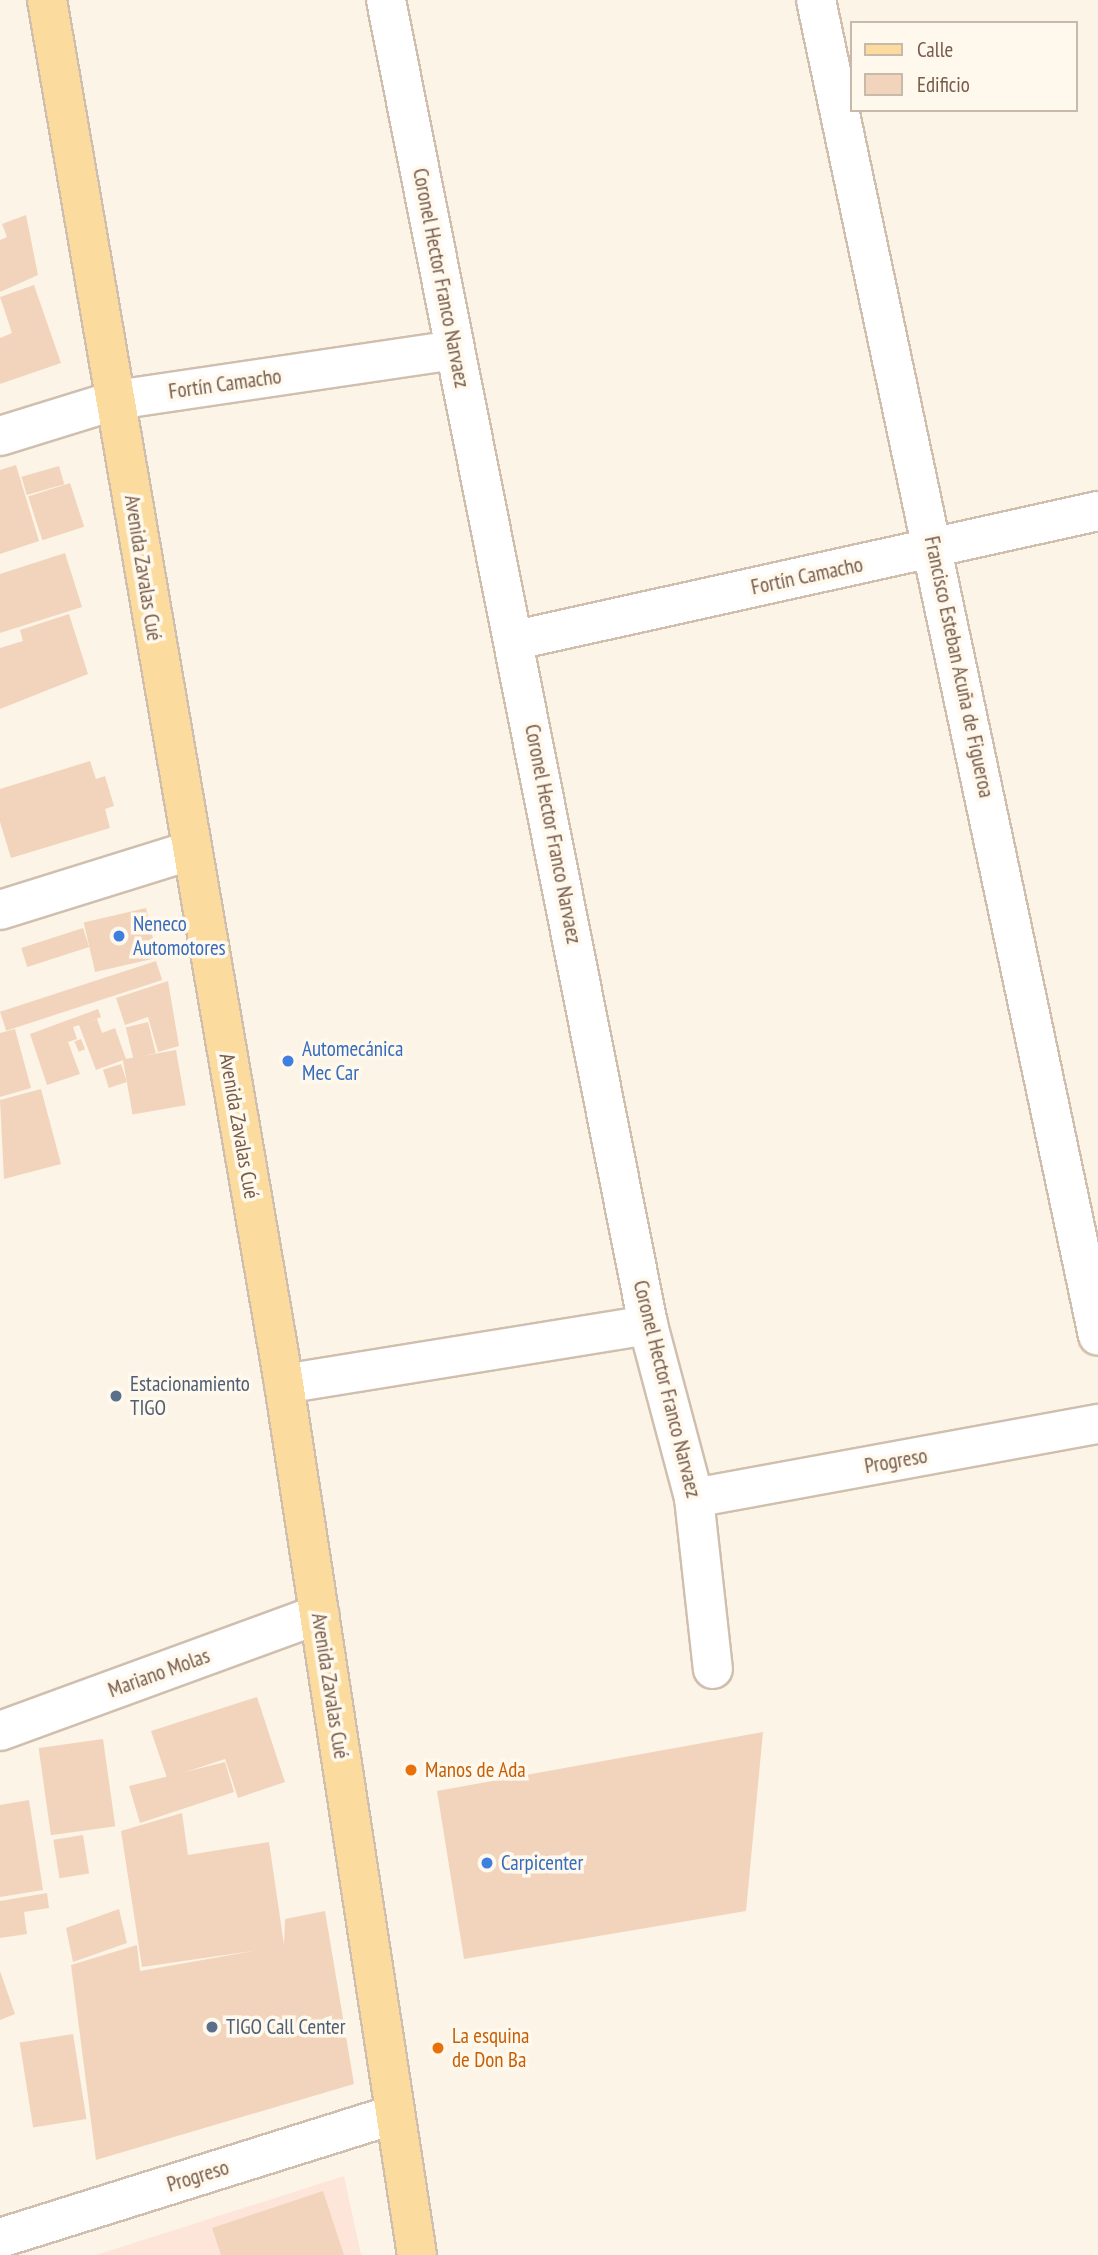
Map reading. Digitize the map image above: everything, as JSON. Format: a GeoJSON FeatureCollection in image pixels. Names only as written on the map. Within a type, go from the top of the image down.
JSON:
{"type":"FeatureCollection","features":[{"type":"Feature","properties":{"kind":"main road","name":"Avenida Zavalas Cué"},"geometry":{"type":"LineString","coordinates":[[47,0],[190,851],[284,1384],[417,2255]]}},
{"type":"Feature","properties":{"kind":"street","name":"Coronel Hector Franco Narvaez"},"geometry":{"type":"LineString","coordinates":[[386,0],[454,349],[516,640],[648,1325],[694,1498],[713,1669]]}},
{"type":"Feature","properties":{"kind":"street","name":"Francisco Esteban Acuña de Figueroa"},"geometry":{"type":"LineString","coordinates":[[816,0],[1098,1335]]}},
{"type":"Feature","properties":{"kind":"street","name":"Fortín Camacho"},"geometry":{"type":"LineString","coordinates":[[0,436],[116,400],[454,349]]}},
{"type":"Feature","properties":{"kind":"street","name":"Fortín Camacho"},"geometry":{"type":"LineString","coordinates":[[516,640],[1098,511]]}},
{"type":"Feature","properties":{"kind":"street"},"geometry":{"type":"LineString","coordinates":[[0,910],[190,851]]}},
{"type":"Feature","properties":{"kind":"street"},"geometry":{"type":"LineString","coordinates":[[284,1384],[648,1325]]}},
{"type":"Feature","properties":{"kind":"street","name":"Progreso"},"geometry":{"type":"LineString","coordinates":[[694,1498],[1098,1424]]}},
{"type":"Feature","properties":{"kind":"street","name":"Mariano Molas"},"geometry":{"type":"LineString","coordinates":[[0,1731],[319,1614]]}},
{"type":"Feature","properties":{"kind":"street","name":"Progreso"},"geometry":{"type":"LineString","coordinates":[[0,2238],[395,2114]]}},
{"type":"Feature","properties":{"kind":"shaded area"},"geometry":{"type":"Polygon","coordinates":[[[344,2176],[361,2255],[96,2255],[344,2176]]]}},
{"type":"Feature","properties":{"kind":"building"},"geometry":{"type":"Polygon","coordinates":[[[26,215],[38,275],[0,292],[0,240],[7,237],[2,224],[26,215]]]}},
{"type":"Feature","properties":{"kind":"building"},"geometry":{"type":"Polygon","coordinates":[[[34,285],[61,363],[0,384],[0,338],[12,333],[0,297],[34,285]]]}},
{"type":"Feature","properties":{"kind":"building"},"geometry":{"type":"Polygon","coordinates":[[[16,465],[39,541],[0,554],[0,470],[16,465]]]}},
{"type":"Feature","properties":{"kind":"building"},"geometry":{"type":"Polygon","coordinates":[[[59,466],[64,484],[27,495],[22,477],[59,466]]]}},
{"type":"Feature","properties":{"kind":"building"},"geometry":{"type":"Polygon","coordinates":[[[70,483],[84,527],[42,540],[28,497],[70,483]]]}},
{"type":"Feature","properties":{"kind":"building"},"geometry":{"type":"Polygon","coordinates":[[[65,553],[82,607],[0,633],[0,574],[65,553]]]}},
{"type":"Feature","properties":{"kind":"building"},"geometry":{"type":"Polygon","coordinates":[[[69,614],[88,674],[0,709],[0,648],[23,641],[20,630],[69,614]]]}},
{"type":"Feature","properties":{"kind":"building"},"geometry":{"type":"Polygon","coordinates":[[[90,761],[96,779],[105,776],[114,806],[105,809],[110,828],[11,858],[0,822],[0,789],[90,761]]]}},
{"type":"Feature","properties":{"kind":"building"},"geometry":{"type":"Polygon","coordinates":[[[146,908],[157,958],[95,972],[84,922],[146,908]]]}},
{"type":"Feature","properties":{"kind":"building"},"geometry":{"type":"Polygon","coordinates":[[[83,928],[89,947],[27,967],[21,948],[83,928]]]}},
{"type":"Feature","properties":{"kind":"building"},"geometry":{"type":"Polygon","coordinates":[[[156,961],[162,980],[6,1031],[0,1012],[156,961]]]}},
{"type":"Feature","properties":{"kind":"building"},"geometry":{"type":"Polygon","coordinates":[[[168,981],[179,1046],[158,1052],[148,1017],[125,1025],[116,998],[168,981]]]}},
{"type":"Feature","properties":{"kind":"building"},"geometry":{"type":"Polygon","coordinates":[[[98,1009],[101,1017],[85,1024],[97,1019],[102,1033],[115,1028],[126,1059],[96,1070],[79,1025],[73,1027],[77,1039],[68,1042],[80,1074],[47,1085],[30,1034],[98,1009]]]}},
{"type":"Feature","properties":{"kind":"building"},"geometry":{"type":"Polygon","coordinates":[[[148,1022],[156,1053],[133,1059],[126,1028],[148,1022]]]}},
{"type":"Feature","properties":{"kind":"building"},"geometry":{"type":"Polygon","coordinates":[[[15,1029],[31,1088],[0,1097],[0,1033],[15,1029]]]}},
{"type":"Feature","properties":{"kind":"building"},"geometry":{"type":"Polygon","coordinates":[[[81,1039],[85,1049],[79,1052],[75,1042],[81,1039]]]}},
{"type":"Feature","properties":{"kind":"building"},"geometry":{"type":"Polygon","coordinates":[[[176,1050],[186,1105],[133,1115],[123,1059],[176,1050]]]}},
{"type":"Feature","properties":{"kind":"building"},"geometry":{"type":"Polygon","coordinates":[[[121,1064],[127,1082],[109,1088],[103,1070],[121,1064]]]}},
{"type":"Feature","properties":{"kind":"building"},"geometry":{"type":"Polygon","coordinates":[[[41,1089],[61,1164],[4,1179],[0,1100],[41,1089]]]}},
{"type":"Feature","properties":{"kind":"building"},"geometry":{"type":"Polygon","coordinates":[[[257,1697],[285,1782],[238,1798],[225,1759],[167,1778],[151,1731],[257,1697]]]}},
{"type":"Feature","properties":{"kind":"building"},"geometry":{"type":"Polygon","coordinates":[[[763,1732],[746,1911],[464,1959],[437,1791],[763,1732]]]}},
{"type":"Feature","properties":{"kind":"building"},"geometry":{"type":"Polygon","coordinates":[[[103,1739],[115,1826],[51,1835],[39,1748],[103,1739]]]}},
{"type":"Feature","properties":{"kind":"building"},"geometry":{"type":"Polygon","coordinates":[[[225,1762],[234,1792],[140,1823],[129,1786],[225,1762]]]}},
{"type":"Feature","properties":{"kind":"building"},"geometry":{"type":"Polygon","coordinates":[[[29,1800],[43,1890],[0,1897],[0,1805],[29,1800]]]}},
{"type":"Feature","properties":{"kind":"building","name":"TIGO Call Center"},"geometry":{"type":"Polygon","coordinates":[[[182,1813],[188,1855],[269,1842],[284,1945],[285,1919],[325,1911],[354,2084],[96,2160],[71,1965],[137,1945],[140,1971],[259,1950],[142,1967],[121,1831],[182,1813]]]}},
{"type":"Feature","properties":{"kind":"building"},"geometry":{"type":"Polygon","coordinates":[[[83,1835],[89,1874],[59,1878],[53,1840],[83,1835]]]}},
{"type":"Feature","properties":{"kind":"building"},"geometry":{"type":"Polygon","coordinates":[[[47,1893],[49,1908],[24,1912],[27,1934],[0,1938],[0,1901],[47,1893]]]}},
{"type":"Feature","properties":{"kind":"building"},"geometry":{"type":"Polygon","coordinates":[[[119,1909],[127,1943],[73,1962],[66,1928],[119,1909]]]}},
{"type":"Feature","properties":{"kind":"building"},"geometry":{"type":"Polygon","coordinates":[[[0,1971],[15,2014],[0,2020],[0,1971]]]}},
{"type":"Feature","properties":{"kind":"building"},"geometry":{"type":"Polygon","coordinates":[[[73,2034],[86,2119],[33,2127],[20,2042],[73,2034]]]}},
{"type":"Feature","properties":{"kind":"building"},"geometry":{"type":"Polygon","coordinates":[[[323,2191],[344,2255],[221,2255],[212,2228],[323,2191]]]}},
{"type":"Feature","properties":{"kind":"place","name":"Neneco Automotores"},"geometry":{"type":"Point","coordinates":[119,936]}},
{"type":"Feature","properties":{"kind":"place","name":"Automecánica Mec Car"},"geometry":{"type":"Point","coordinates":[288,1061]}},
{"type":"Feature","properties":{"kind":"place","name":"Estacionamiento TIGO"},"geometry":{"type":"Point","coordinates":[116,1396]}},
{"type":"Feature","properties":{"kind":"place","name":"Manos de Ada"},"geometry":{"type":"Point","coordinates":[411,1770]}},
{"type":"Feature","properties":{"kind":"place","name":"Carpicenter"},"geometry":{"type":"Point","coordinates":[487,1863]}},
{"type":"Feature","properties":{"kind":"place","name":"TIGO Call Center"},"geometry":{"type":"Point","coordinates":[212,2027]}},
{"type":"Feature","properties":{"kind":"place","name":"La esquina de Don Ba"},"geometry":{"type":"Point","coordinates":[438,2048]}}]}
